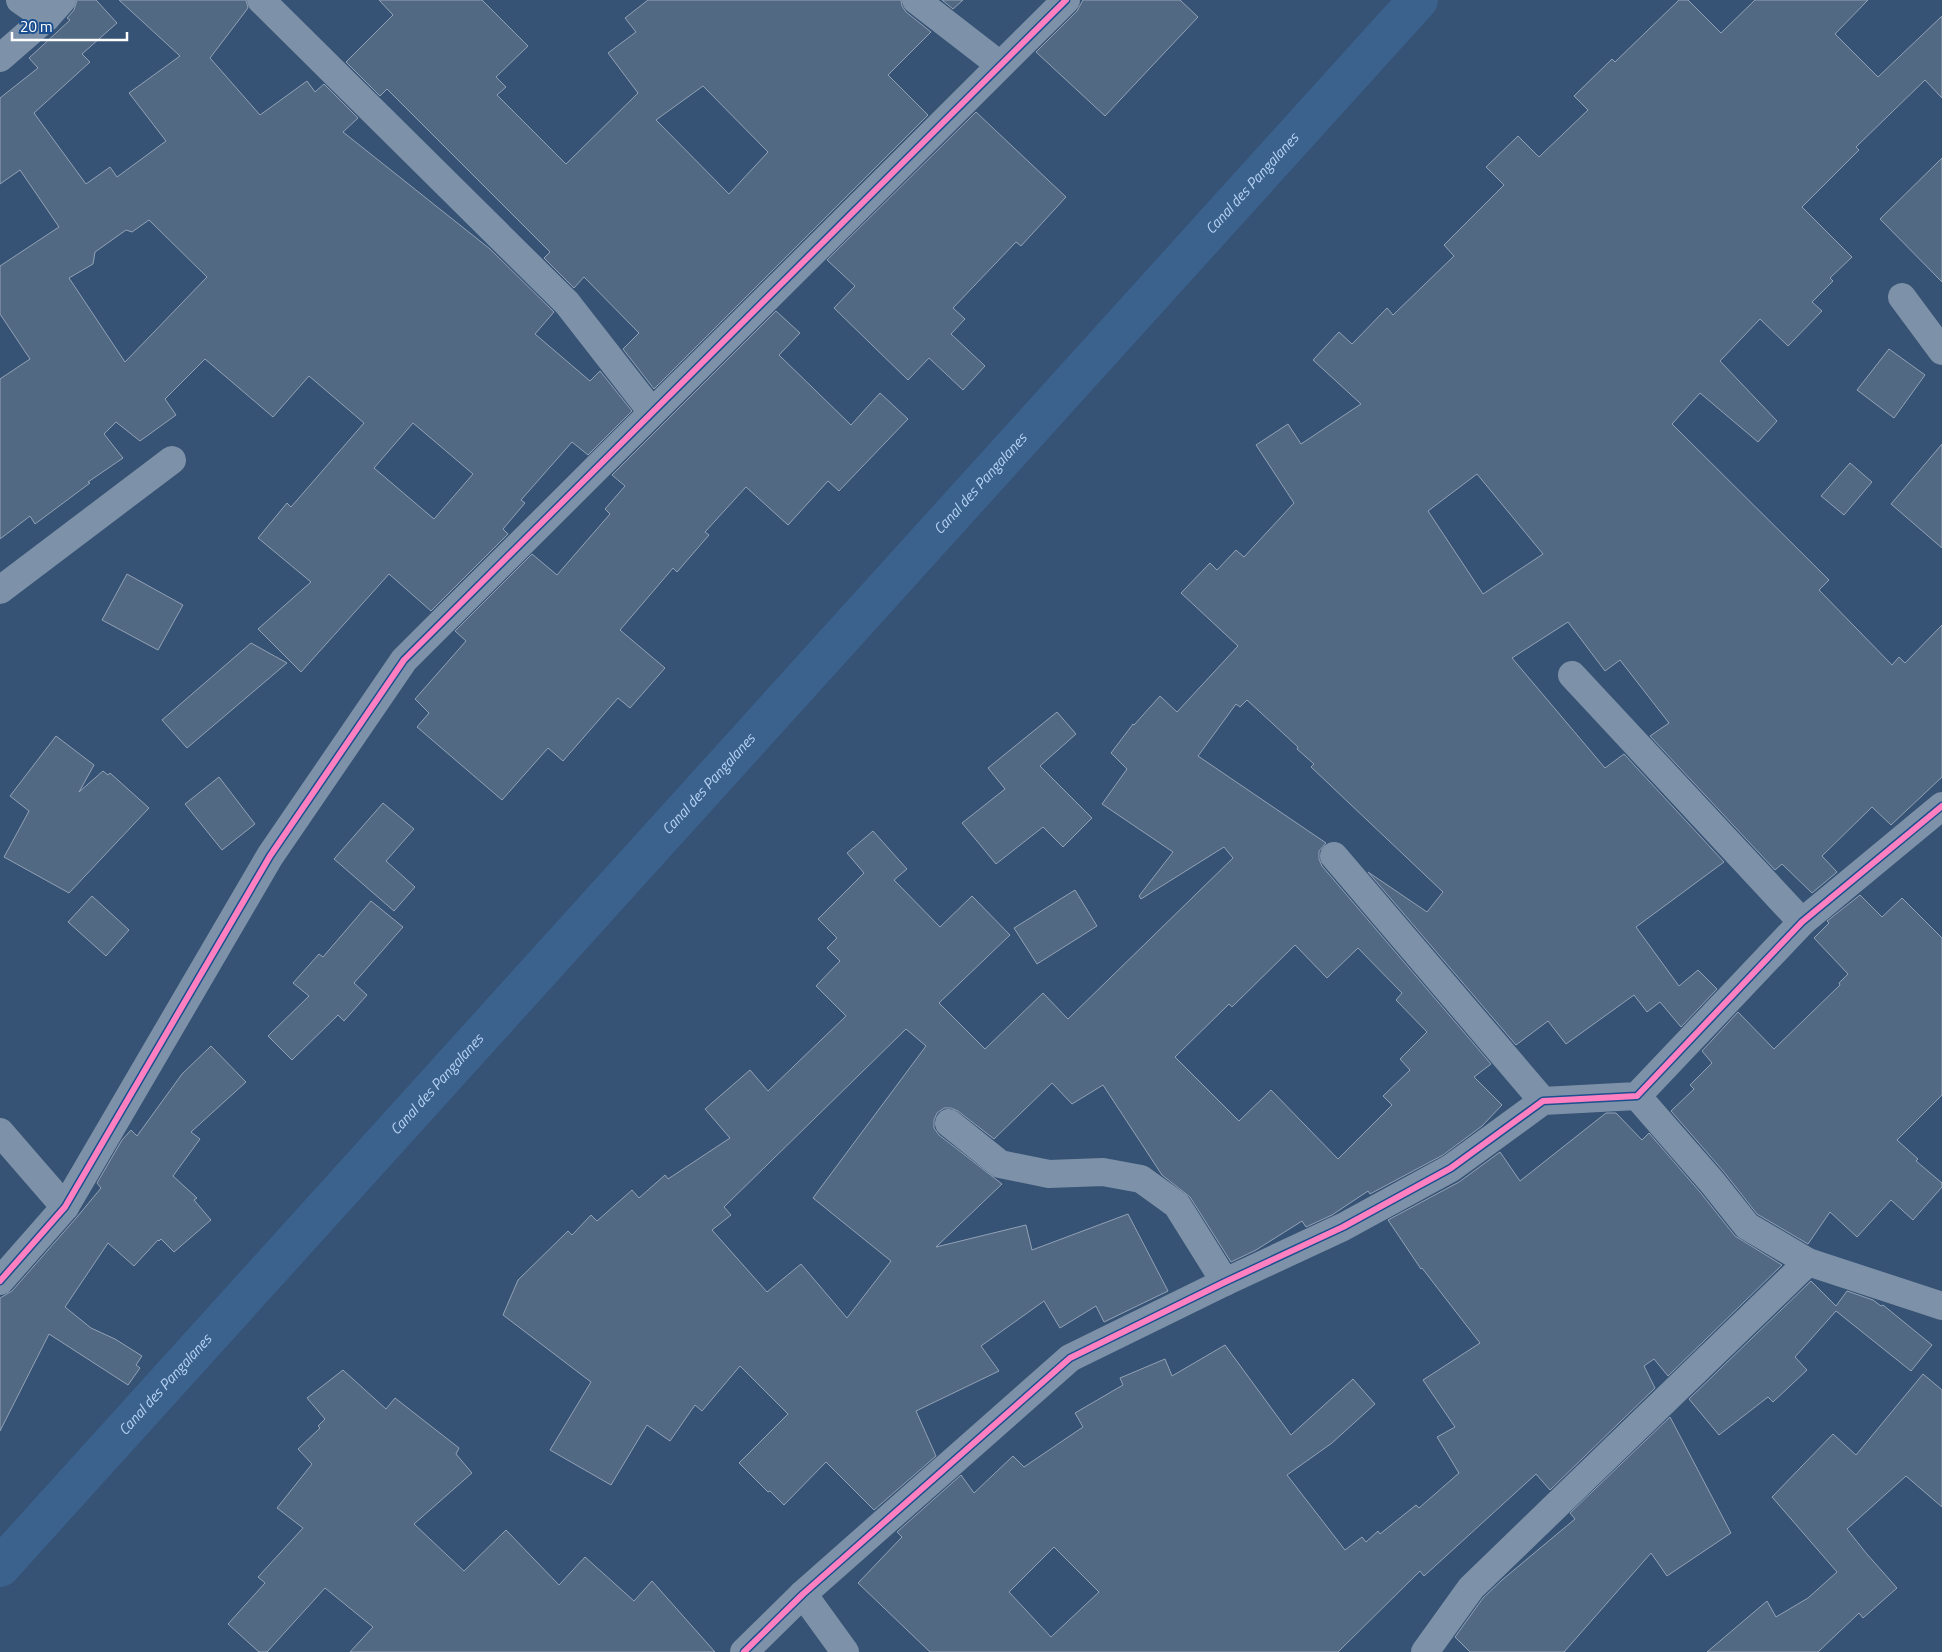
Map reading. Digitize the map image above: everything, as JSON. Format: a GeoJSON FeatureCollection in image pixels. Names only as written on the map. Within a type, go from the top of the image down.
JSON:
{"type":"FeatureCollection","features":[{"type":"Feature","properties":{"kind":"street"},"geometry":{"type":"LineString","coordinates":[[20,0],[54,9]]}},
{"type":"Feature","properties":{"kind":"street"},"geometry":{"type":"LineString","coordinates":[[261,0],[567,303],[652,412]]}},
{"type":"Feature","properties":{"kind":"street"},"geometry":{"type":"LineString","coordinates":[[916,0],[1000,66]]}},
{"type":"Feature","properties":{"kind":"street"},"geometry":{"type":"LineString","coordinates":[[0,1281],[65,1207],[270,856],[404,660],[1066,0]]}},
{"type":"Feature","properties":{"kind":"street"},"geometry":{"type":"LineString","coordinates":[[0,58],[54,9]]}},
{"type":"Feature","properties":{"kind":"street"},"geometry":{"type":"LineString","coordinates":[[1902,297],[1942,351]]}},
{"type":"Feature","properties":{"kind":"street"},"geometry":{"type":"LineString","coordinates":[[0,590],[172,460]]}},
{"type":"Feature","properties":{"kind":"street"},"geometry":{"type":"LineString","coordinates":[[1572,675],[1802,922]]}},
{"type":"Feature","properties":{"kind":"street"},"geometry":{"type":"LineString","coordinates":[[744,1652],[803,1594],[1070,1358],[1343,1227],[1451,1168],[1543,1101],[1637,1096],[1802,922],[1942,806]]}},
{"type":"Feature","properties":{"kind":"street"},"geometry":{"type":"LineString","coordinates":[[1334,856],[1543,1101]]}},
{"type":"Feature","properties":{"kind":"street"},"geometry":{"type":"LineString","coordinates":[[1637,1096],[1712,1182],[1747,1226],[1808,1262],[1942,1306]]}},
{"type":"Feature","properties":{"kind":"street"},"geometry":{"type":"LineString","coordinates":[[949,1123],[1000,1164],[1049,1174],[1103,1172],[1140,1179],[1177,1205],[1225,1282]]}},
{"type":"Feature","properties":{"kind":"street"},"geometry":{"type":"LineString","coordinates":[[0,1132],[65,1207]]}},
{"type":"Feature","properties":{"kind":"street"},"geometry":{"type":"LineString","coordinates":[[1425,1652],[1471,1588],[1808,1262]]}},
{"type":"Feature","properties":{"kind":"street"},"geometry":{"type":"LineString","coordinates":[[803,1594],[845,1652]]}},
{"type":"Feature","properties":{"kind":"building"},"geometry":{"type":"Polygon","coordinates":[[[77,0],[96,0],[117,23],[82,54],[90,62],[34,113],[86,184],[110,167],[117,177],[166,141],[129,93],[180,56],[119,0],[246,0],[248,8],[210,58],[260,115],[307,81],[315,92],[324,84],[358,118],[343,132],[490,249],[554,312],[535,334],[590,381],[600,371],[632,411],[588,455],[572,442],[521,500],[525,503],[503,529],[508,534],[431,611],[389,574],[301,672],[258,629],[311,582],[258,538],[287,503],[291,507],[364,423],[309,376],[273,417],[205,359],[165,399],[176,415],[140,441],[116,422],[104,434],[123,458],[88,482],[90,483],[35,524],[30,516],[0,539],[0,379],[30,359],[0,314],[0,266],[59,227],[20,170],[0,184],[0,98],[38,68],[29,58],[70,20],[67,18],[74,10],[77,0]],[[149,220],[132,232],[126,230],[95,252],[93,264],[69,278],[125,362],[207,277],[149,220]],[[413,423],[374,468],[434,519],[473,474],[413,423]]]}},
{"type":"Feature","properties":{"kind":"building"},"geometry":{"type":"Polygon","coordinates":[[[379,0],[482,0],[528,46],[496,77],[506,87],[497,95],[566,164],[638,93],[608,53],[636,32],[625,18],[648,0],[901,0],[906,12],[931,32],[888,75],[928,115],[654,389],[623,349],[639,333],[584,277],[574,288],[544,258],[550,252],[387,89],[380,96],[346,62],[393,15],[379,0]],[[703,86],[656,120],[729,194],[768,152],[703,86]]]}},
{"type":"Feature","properties":{"kind":"building"},"geometry":{"type":"Polygon","coordinates":[[[942,0],[963,0],[953,9],[942,0]]]}},
{"type":"Feature","properties":{"kind":"building"},"geometry":{"type":"Polygon","coordinates":[[[1083,0],[1180,0],[1198,17],[1105,116],[1036,52],[1077,11],[1083,0]]]}},
{"type":"Feature","properties":{"kind":"building"},"geometry":{"type":"Polygon","coordinates":[[[1679,0],[1688,0],[1721,33],[1755,0],[1868,0],[1835,34],[1878,77],[1942,16],[1942,98],[1925,80],[1856,147],[1859,150],[1802,207],[1852,257],[1830,278],[1833,281],[1812,302],[1822,311],[1788,346],[1760,319],[1720,361],[1777,421],[1758,442],[1700,393],[1672,424],[1829,580],[1819,590],[1892,665],[1899,657],[1905,663],[1942,625],[1942,777],[1891,825],[1872,807],[1822,856],[1837,872],[1812,893],[1782,864],[1775,870],[1650,736],[1669,723],[1620,660],[1605,671],[1568,622],[1512,658],[1605,768],[1624,754],[1724,862],[1636,927],[1679,986],[1698,970],[1717,989],[1681,1027],[1660,1002],[1647,1012],[1634,995],[1566,1044],[1548,1021],[1516,1045],[1368,872],[1427,912],[1443,892],[1311,767],[1314,764],[1297,749],[1298,747],[1247,700],[1240,707],[1236,704],[1198,756],[1326,843],[1319,851],[1319,859],[1322,866],[1491,1064],[1474,1077],[1502,1105],[1482,1126],[1443,1155],[1370,1194],[1368,1191],[1332,1215],[1306,1227],[1302,1221],[1256,1250],[1231,1262],[1190,1197],[1162,1175],[1103,1085],[1072,1104],[1052,1083],[994,1139],[958,1111],[944,1108],[937,1113],[934,1120],[934,1128],[939,1135],[1002,1184],[936,1247],[1026,1225],[1032,1250],[1128,1214],[1168,1291],[1104,1322],[1096,1306],[1060,1328],[1044,1301],[981,1346],[999,1371],[916,1411],[936,1456],[874,1510],[826,1462],[784,1505],[739,1463],[788,1414],[740,1366],[702,1411],[695,1405],[670,1441],[647,1425],[611,1485],[550,1450],[591,1382],[503,1315],[518,1280],[568,1231],[572,1235],[591,1215],[597,1221],[632,1190],[639,1198],[665,1175],[668,1179],[730,1138],[705,1109],[750,1070],[768,1091],[846,1016],[816,986],[840,961],[827,948],[837,938],[818,919],[864,873],[847,853],[873,831],[907,869],[894,880],[940,927],[972,896],[1010,935],[939,1003],[985,1049],[1043,993],[1068,1019],[1233,858],[1224,847],[1141,899],[1139,896],[1173,852],[1102,804],[1127,769],[1111,753],[1133,724],[1160,696],[1177,712],[1238,646],[1181,593],[1210,563],[1217,570],[1236,550],[1244,557],[1294,503],[1256,445],[1288,424],[1301,444],[1361,404],[1313,360],[1339,332],[1352,344],[1387,308],[1393,315],[1454,256],[1444,245],[1504,185],[1486,167],[1518,136],[1539,157],[1588,110],[1574,96],[1612,59],[1615,62],[1679,0]],[[1477,474],[1428,511],[1483,594],[1543,554],[1477,474]],[[1295,945],[1232,1007],[1229,1004],[1175,1057],[1239,1121],[1271,1090],[1338,1159],[1392,1105],[1383,1096],[1410,1070],[1400,1059],[1427,1032],[1396,1000],[1402,993],[1358,948],[1327,978],[1295,945]],[[906,1029],[724,1207],[731,1215],[712,1230],[767,1292],[801,1264],[847,1318],[891,1261],[813,1198],[926,1046],[906,1029]]]}},
{"type":"Feature","properties":{"kind":"building"},"geometry":{"type":"Polygon","coordinates":[[[976,112],[1066,197],[1021,246],[1016,242],[953,308],[965,319],[951,334],[985,366],[963,390],[929,358],[908,380],[834,308],[855,286],[827,260],[976,112]]]}},
{"type":"Feature","properties":{"kind":"building"},"geometry":{"type":"Polygon","coordinates":[[[1942,158],[1942,282],[1880,219],[1942,158]]]}},
{"type":"Feature","properties":{"kind":"building"},"geometry":{"type":"Polygon","coordinates":[[[776,311],[800,333],[779,355],[851,425],[880,393],[908,419],[839,491],[828,481],[788,525],[746,487],[705,532],[709,535],[677,572],[673,568],[620,630],[665,668],[630,708],[618,698],[563,761],[548,748],[502,800],[417,727],[429,713],[415,699],[466,641],[455,631],[532,554],[557,575],[610,514],[605,509],[625,486],[612,475],[776,311]]]}},
{"type":"Feature","properties":{"kind":"building"},"geometry":{"type":"Polygon","coordinates":[[[1889,349],[1925,375],[1894,418],[1857,390],[1889,349]]]}},
{"type":"Feature","properties":{"kind":"building"},"geometry":{"type":"Polygon","coordinates":[[[1942,444],[1942,548],[1891,504],[1942,444]]]}},
{"type":"Feature","properties":{"kind":"building"},"geometry":{"type":"Polygon","coordinates":[[[1850,463],[1872,482],[1844,515],[1821,496],[1850,463]]]}},
{"type":"Feature","properties":{"kind":"building"},"geometry":{"type":"Polygon","coordinates":[[[127,574],[183,605],[158,650],[102,620],[127,574]]]}},
{"type":"Feature","properties":{"kind":"building"},"geometry":{"type":"Polygon","coordinates":[[[251,643],[287,663],[187,748],[162,720],[251,643]]]}},
{"type":"Feature","properties":{"kind":"building"},"geometry":{"type":"Polygon","coordinates":[[[1057,712],[1076,734],[1040,766],[1092,818],[1063,847],[1043,827],[996,864],[962,823],[1005,789],[988,768],[1057,712]]]}},
{"type":"Feature","properties":{"kind":"building"},"geometry":{"type":"Polygon","coordinates":[[[56,736],[94,765],[79,792],[103,771],[108,775],[110,773],[149,808],[69,893],[4,857],[29,811],[10,796],[56,736]]]}},
{"type":"Feature","properties":{"kind":"building"},"geometry":{"type":"Polygon","coordinates":[[[219,777],[255,824],[222,850],[185,804],[219,777]]]}},
{"type":"Feature","properties":{"kind":"building"},"geometry":{"type":"Polygon","coordinates":[[[383,803],[414,829],[386,861],[415,887],[394,911],[334,859],[383,803]]]}},
{"type":"Feature","properties":{"kind":"building"},"geometry":{"type":"Polygon","coordinates":[[[1075,890],[1097,926],[1037,964],[1014,928],[1075,890]]]}},
{"type":"Feature","properties":{"kind":"building"},"geometry":{"type":"Polygon","coordinates":[[[1860,895],[1882,917],[1902,898],[1942,938],[1942,1095],[1897,1140],[1918,1159],[1916,1161],[1942,1183],[1942,1187],[1913,1220],[1891,1200],[1857,1237],[1830,1212],[1808,1244],[1757,1214],[1724,1172],[1671,1111],[1694,1089],[1690,1085],[1712,1063],[1702,1051],[1738,1012],[1774,1049],[1840,985],[1839,983],[1848,974],[1814,938],[1829,923],[1827,921],[1860,895]]]}},
{"type":"Feature","properties":{"kind":"building"},"geometry":{"type":"Polygon","coordinates":[[[92,896],[129,930],[106,956],[68,922],[92,896]]]}},
{"type":"Feature","properties":{"kind":"building"},"geometry":{"type":"Polygon","coordinates":[[[371,901],[403,927],[354,983],[367,995],[344,1021],[338,1015],[292,1060],[268,1036],[309,996],[293,983],[319,954],[323,957],[371,901]]]}},
{"type":"Feature","properties":{"kind":"building"},"geometry":{"type":"Polygon","coordinates":[[[211,1046],[246,1082],[191,1132],[200,1139],[173,1176],[197,1198],[194,1200],[211,1220],[174,1252],[161,1239],[158,1240],[134,1266],[108,1243],[65,1307],[91,1328],[115,1339],[142,1356],[136,1365],[140,1368],[128,1385],[49,1334],[0,1431],[0,1298],[12,1291],[101,1188],[97,1183],[122,1140],[131,1130],[137,1136],[182,1074],[211,1046]]]}},
{"type":"Feature","properties":{"kind":"building"},"geometry":{"type":"Polygon","coordinates":[[[1606,1113],[1616,1113],[1642,1140],[1649,1133],[1735,1236],[1782,1265],[1668,1376],[1654,1359],[1644,1366],[1655,1388],[1550,1490],[1536,1474],[1424,1576],[1420,1571],[1338,1652],[930,1652],[858,1583],[902,1537],[897,1532],[961,1475],[974,1493],[1013,1456],[1024,1467],[1083,1427],[1075,1413],[1123,1385],[1120,1378],[1165,1359],[1172,1376],[1225,1345],[1291,1435],[1353,1379],[1375,1404],[1332,1443],[1287,1475],[1345,1550],[1362,1537],[1366,1542],[1378,1531],[1380,1534],[1416,1505],[1419,1508],[1459,1473],[1437,1437],[1455,1427],[1423,1380],[1480,1343],[1421,1269],[1388,1220],[1459,1182],[1500,1152],[1520,1181],[1606,1113]],[[1054,1547],[1009,1592],[1051,1637],[1099,1592],[1054,1547]]]}},
{"type":"Feature","properties":{"kind":"building"},"geometry":{"type":"Polygon","coordinates":[[[1811,1281],[1836,1306],[1847,1291],[1873,1300],[1881,1306],[1883,1305],[1932,1345],[1911,1371],[1836,1311],[1795,1357],[1807,1370],[1773,1402],[1768,1397],[1719,1435],[1689,1399],[1811,1281]]]}},
{"type":"Feature","properties":{"kind":"building"},"geometry":{"type":"Polygon","coordinates":[[[343,1370],[386,1409],[395,1398],[459,1448],[456,1454],[472,1473],[414,1524],[464,1571],[506,1530],[559,1585],[585,1557],[634,1601],[652,1581],[715,1652],[350,1652],[373,1627],[325,1588],[267,1652],[259,1652],[228,1624],[265,1583],[258,1577],[303,1528],[277,1508],[312,1464],[298,1449],[320,1428],[318,1426],[325,1419],[307,1398],[343,1370]]]}},
{"type":"Feature","properties":{"kind":"building"},"geometry":{"type":"Polygon","coordinates":[[[1923,1374],[1942,1390],[1942,1507],[1906,1476],[1847,1529],[1897,1588],[1863,1618],[1859,1613],[1818,1652],[1707,1652],[1767,1601],[1776,1617],[1808,1598],[1837,1572],[1772,1497],[1833,1434],[1856,1455],[1923,1374]]]}},
{"type":"Feature","properties":{"kind":"building"},"geometry":{"type":"Polygon","coordinates":[[[1670,1417],[1731,1533],[1667,1576],[1651,1553],[1564,1652],[1470,1652],[1455,1637],[1483,1598],[1575,1519],[1570,1513],[1670,1417]]]}},
{"type":"Feature","properties":{"kind":"waterway","name":"Canal des Pangalanes"},"geometry":{"type":"LineString","coordinates":[[0,1567],[1418,0]]}},
{"type":"Feature","properties":{"kind":"cycle path"},"geometry":{"type":"LineString","coordinates":[[0,1281],[65,1207],[270,856],[404,660],[1066,0]]}},
{"type":"Feature","properties":{"kind":"cycle path"},"geometry":{"type":"LineString","coordinates":[[744,1652],[803,1594],[1070,1358],[1343,1227],[1451,1168],[1543,1101],[1637,1096],[1802,922],[1942,806]]}}]}
